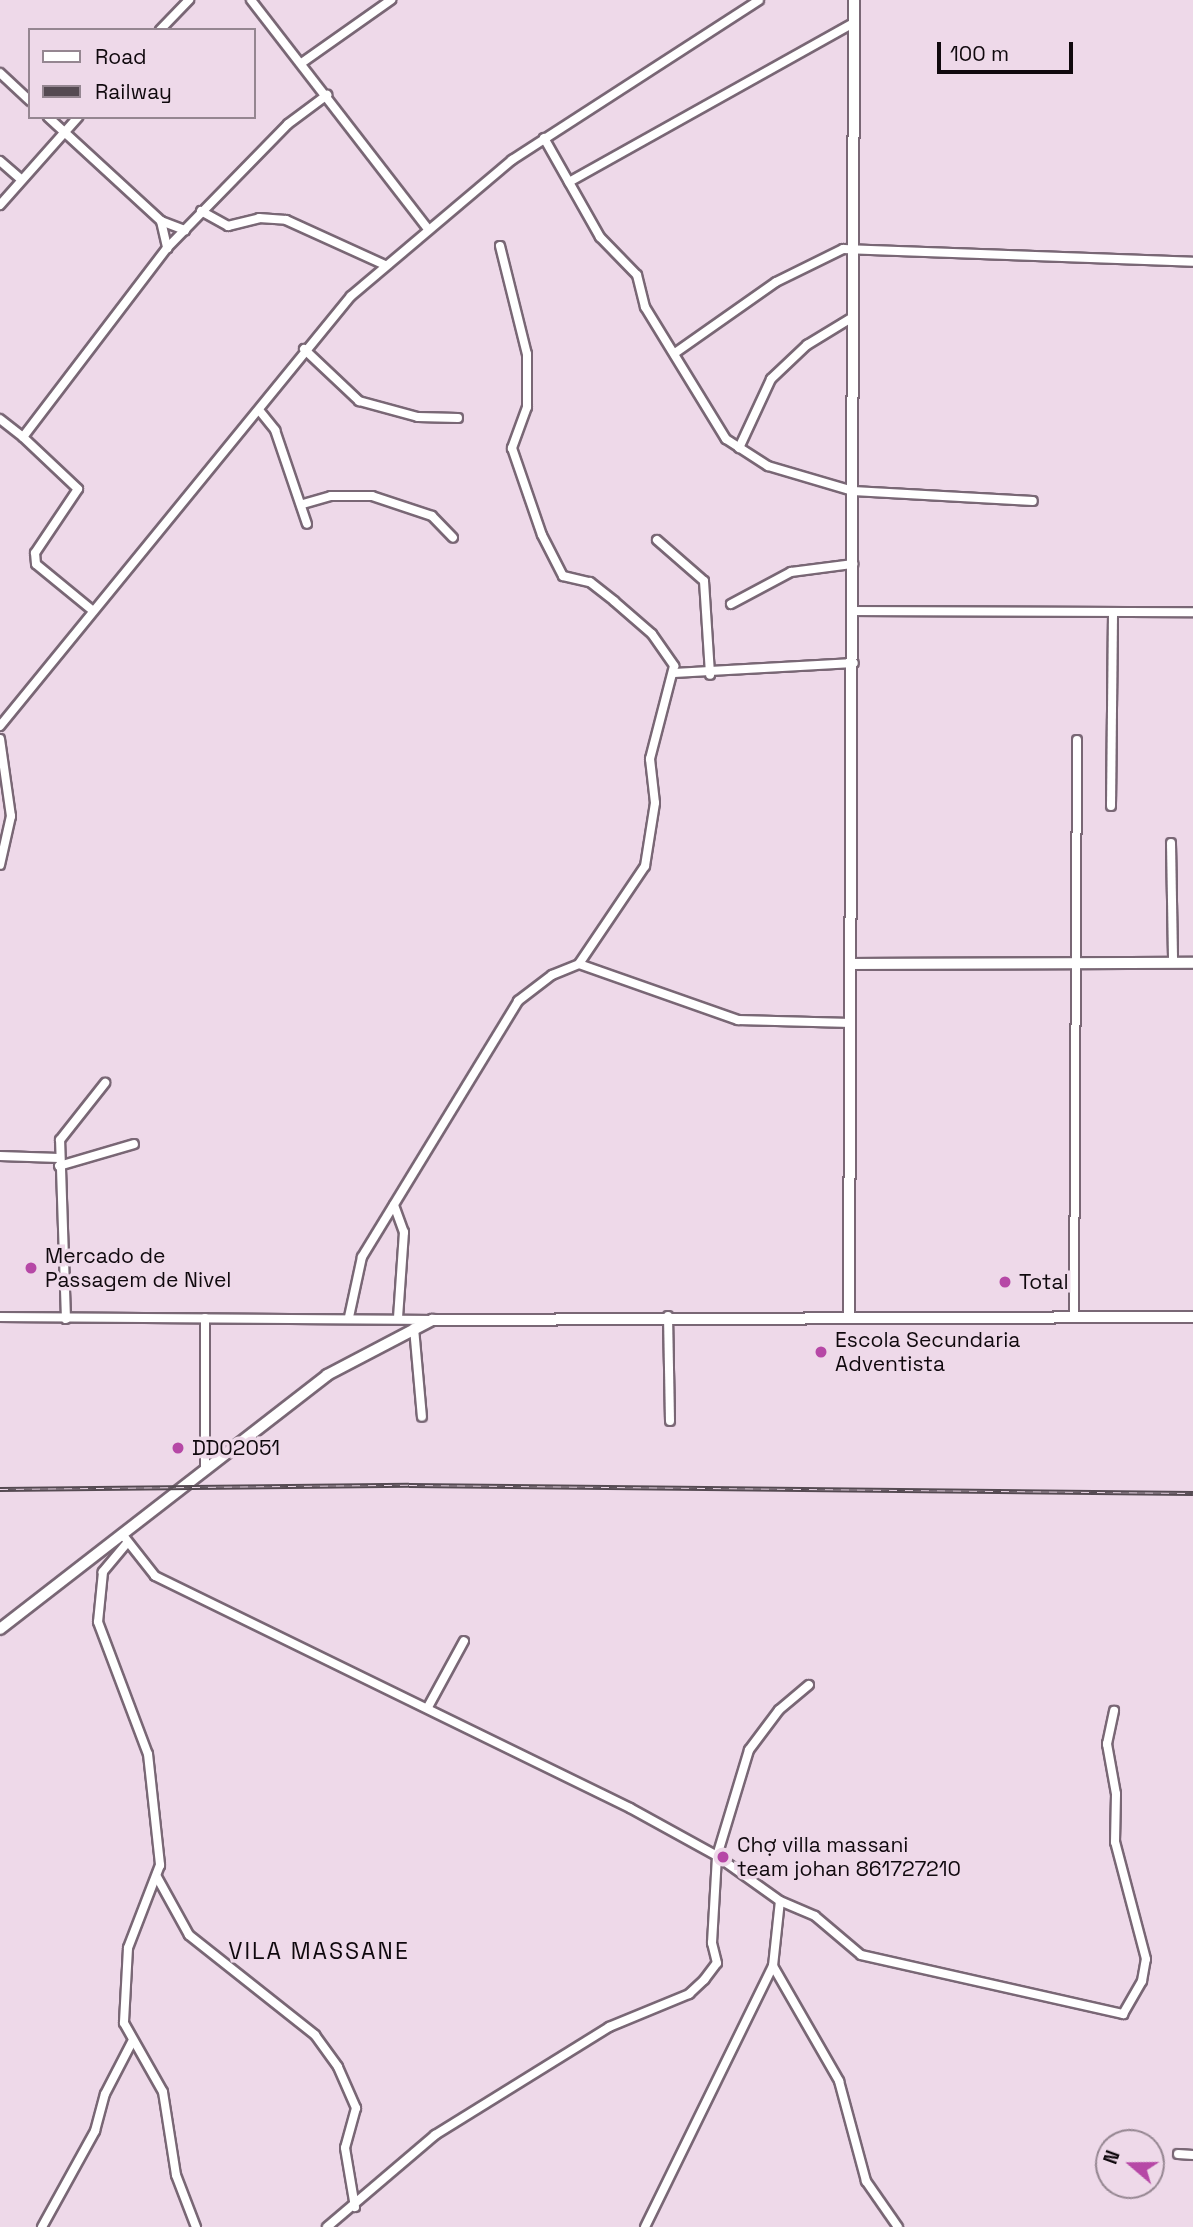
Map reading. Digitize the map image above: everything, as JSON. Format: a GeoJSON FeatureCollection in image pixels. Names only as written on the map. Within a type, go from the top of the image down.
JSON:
{"type":"FeatureCollection","features":[{"type":"Feature","properties":{"kind":"main road"},"geometry":{"type":"LineString","coordinates":[[0,1629],[125,1539],[205,1470],[327,1375],[432,1320],[849,1314],[1193,1317]]}},
{"type":"Feature","properties":{"kind":"street"},"geometry":{"type":"LineString","coordinates":[[162,28],[189,0]]}},
{"type":"Feature","properties":{"kind":"street"},"geometry":{"type":"LineString","coordinates":[[251,0],[303,62],[426,228]]}},
{"type":"Feature","properties":{"kind":"street"},"geometry":{"type":"LineString","coordinates":[[303,62],[391,0]]}},
{"type":"Feature","properties":{"kind":"street"},"geometry":{"type":"LineString","coordinates":[[0,726],[92,610],[259,410],[304,349],[385,265],[426,228],[544,138],[759,0]]}},
{"type":"Feature","properties":{"kind":"street"},"geometry":{"type":"LineString","coordinates":[[849,1314],[854,663],[854,0]]}},
{"type":"Feature","properties":{"kind":"street"},"geometry":{"type":"LineString","coordinates":[[569,182],[854,23]]}},
{"type":"Feature","properties":{"kind":"street"},"geometry":{"type":"LineString","coordinates":[[0,73],[28,99]]}},
{"type":"Feature","properties":{"kind":"street"},"geometry":{"type":"LineString","coordinates":[[23,437],[167,248],[201,211],[259,162],[288,124],[327,95]]}},
{"type":"Feature","properties":{"kind":"street"},"geometry":{"type":"LineString","coordinates":[[50,119],[161,221],[185,230]]}},
{"type":"Feature","properties":{"kind":"street"},"geometry":{"type":"LineString","coordinates":[[0,205],[76,119]]}},
{"type":"Feature","properties":{"kind":"street"},"geometry":{"type":"LineString","coordinates":[[544,138],[600,237],[637,275],[645,307],[675,353],[708,419],[739,448],[802,479],[853,491],[1033,501]]}},
{"type":"Feature","properties":{"kind":"street"},"geometry":{"type":"LineString","coordinates":[[0,161],[21,179]]}},
{"type":"Feature","properties":{"kind":"street"},"geometry":{"type":"LineString","coordinates":[[201,211],[228,226],[259,218],[286,220],[385,265]]}},
{"type":"Feature","properties":{"kind":"street"},"geometry":{"type":"LineString","coordinates":[[161,221],[167,248]]}},
{"type":"Feature","properties":{"kind":"street"},"geometry":{"type":"LineString","coordinates":[[349,1317],[362,1257],[518,1001],[579,964],[645,866],[655,803],[652,746],[674,673],[666,650],[638,621],[590,582],[563,576],[542,535],[512,448],[527,407],[527,354],[500,246]]}},
{"type":"Feature","properties":{"kind":"street"},"geometry":{"type":"LineString","coordinates":[[675,353],[776,282],[833,251],[854,249],[1193,262]]}},
{"type":"Feature","properties":{"kind":"street"},"geometry":{"type":"LineString","coordinates":[[739,448],[771,379],[807,345],[853,317]]}},
{"type":"Feature","properties":{"kind":"street"},"geometry":{"type":"LineString","coordinates":[[304,349],[359,401],[418,417],[458,418]]}},
{"type":"Feature","properties":{"kind":"street"},"geometry":{"type":"LineString","coordinates":[[259,410],[275,430],[303,504],[307,524]]}},
{"type":"Feature","properties":{"kind":"street"},"geometry":{"type":"LineString","coordinates":[[0,419],[78,489],[36,553],[36,564],[92,610]]}},
{"type":"Feature","properties":{"kind":"street"},"geometry":{"type":"LineString","coordinates":[[303,504],[331,496],[372,496],[432,516],[453,538]]}},
{"type":"Feature","properties":{"kind":"street"},"geometry":{"type":"LineString","coordinates":[[657,540],[704,581],[710,675]]}},
{"type":"Feature","properties":{"kind":"street"},"geometry":{"type":"LineString","coordinates":[[731,604],[791,572],[853,564]]}},
{"type":"Feature","properties":{"kind":"street"},"geometry":{"type":"LineString","coordinates":[[853,611],[1193,612]]}},
{"type":"Feature","properties":{"kind":"street"},"geometry":{"type":"LineString","coordinates":[[1111,806],[1113,612]]}},
{"type":"Feature","properties":{"kind":"street"},"geometry":{"type":"LineString","coordinates":[[674,673],[710,675],[854,663]]}},
{"type":"Feature","properties":{"kind":"street"},"geometry":{"type":"LineString","coordinates":[[0,739],[11,816],[0,865]]}},
{"type":"Feature","properties":{"kind":"street"},"geometry":{"type":"LineString","coordinates":[[1074,1316],[1077,740]]}},
{"type":"Feature","properties":{"kind":"street"},"geometry":{"type":"LineString","coordinates":[[1171,843],[1173,962]]}},
{"type":"Feature","properties":{"kind":"street"},"geometry":{"type":"LineString","coordinates":[[852,964],[1193,962]]}},
{"type":"Feature","properties":{"kind":"street"},"geometry":{"type":"LineString","coordinates":[[579,964],[738,1020],[851,1023]]}},
{"type":"Feature","properties":{"kind":"street"},"geometry":{"type":"LineString","coordinates":[[66,1318],[59,1162],[63,1133],[105,1083]]}},
{"type":"Feature","properties":{"kind":"street"},"geometry":{"type":"LineString","coordinates":[[0,1156],[59,1162],[134,1143]]}},
{"type":"Feature","properties":{"kind":"street"},"geometry":{"type":"LineString","coordinates":[[394,1205],[404,1232],[398,1317]]}},
{"type":"Feature","properties":{"kind":"street"},"geometry":{"type":"LineString","coordinates":[[668,1316],[670,1421]]}},
{"type":"Feature","properties":{"kind":"street"},"geometry":{"type":"LineString","coordinates":[[0,1317],[398,1317],[432,1320]]}},
{"type":"Feature","properties":{"kind":"street"},"geometry":{"type":"LineString","coordinates":[[205,1318],[205,1470]]}},
{"type":"Feature","properties":{"kind":"street"},"geometry":{"type":"LineString","coordinates":[[414,1328],[422,1417]]}},
{"type":"Feature","properties":{"kind":"street"},"geometry":{"type":"LineString","coordinates":[[196,2227],[176,2175],[163,2092],[132,2042],[124,2023],[125,1962],[157,1877],[160,1845],[148,1754],[97,1611],[103,1573],[125,1539],[155,1577],[428,1707],[717,1856],[779,1901],[815,1916],[861,1955],[1123,2014],[1140,1986],[1146,1959],[1115,1842],[1116,1794],[1107,1744],[1114,1711]]}},
{"type":"Feature","properties":{"kind":"street"},"geometry":{"type":"LineString","coordinates":[[428,1707],[464,1641]]}},
{"type":"Feature","properties":{"kind":"street"},"geometry":{"type":"LineString","coordinates":[[327,2227],[355,2207],[435,2135],[609,2027],[689,1994],[704,1980],[717,1964],[712,1943],[717,1856],[749,1750],[779,1710],[809,1685]]}},
{"type":"Feature","properties":{"kind":"street"},"geometry":{"type":"LineString","coordinates":[[157,1877],[189,1935],[315,2035],[333,2059],[356,2108],[345,2160],[355,2207]]}},
{"type":"Feature","properties":{"kind":"street"},"geometry":{"type":"LineString","coordinates":[[645,2227],[773,1966],[779,1901]]}},
{"type":"Feature","properties":{"kind":"street"},"geometry":{"type":"LineString","coordinates":[[773,1966],[839,2081],[866,2181],[898,2227]]}},
{"type":"Feature","properties":{"kind":"street"},"geometry":{"type":"LineString","coordinates":[[42,2227],[95,2131],[105,2094],[132,2042]]}},
{"type":"Feature","properties":{"kind":"street"},"geometry":{"type":"LineString","coordinates":[[1178,2154],[1193,2155]]}},
{"type":"Feature","properties":{"kind":"railway"},"geometry":{"type":"LineString","coordinates":[[0,1489],[409,1485],[1193,1493]]}},
{"type":"Feature","properties":{"kind":"place","name":"Mercado de Passagem de Nivel"},"geometry":{"type":"Point","coordinates":[31,1268]}},
{"type":"Feature","properties":{"kind":"place","name":"Total"},"geometry":{"type":"Point","coordinates":[1005,1282]}},
{"type":"Feature","properties":{"kind":"place","name":"Escola Secundaria Adventista"},"geometry":{"type":"Point","coordinates":[821,1352]}},
{"type":"Feature","properties":{"kind":"place","name":"DD02051"},"geometry":{"type":"Point","coordinates":[178,1448]}},
{"type":"Feature","properties":{"kind":"place","name":"Chợ villa massani team johan 861727210"},"geometry":{"type":"Point","coordinates":[723,1857]}},
{"type":"Feature","properties":{"kind":"district","name":"VILA MASSANE"},"geometry":{"type":"Point","coordinates":[319,1951]}}]}
